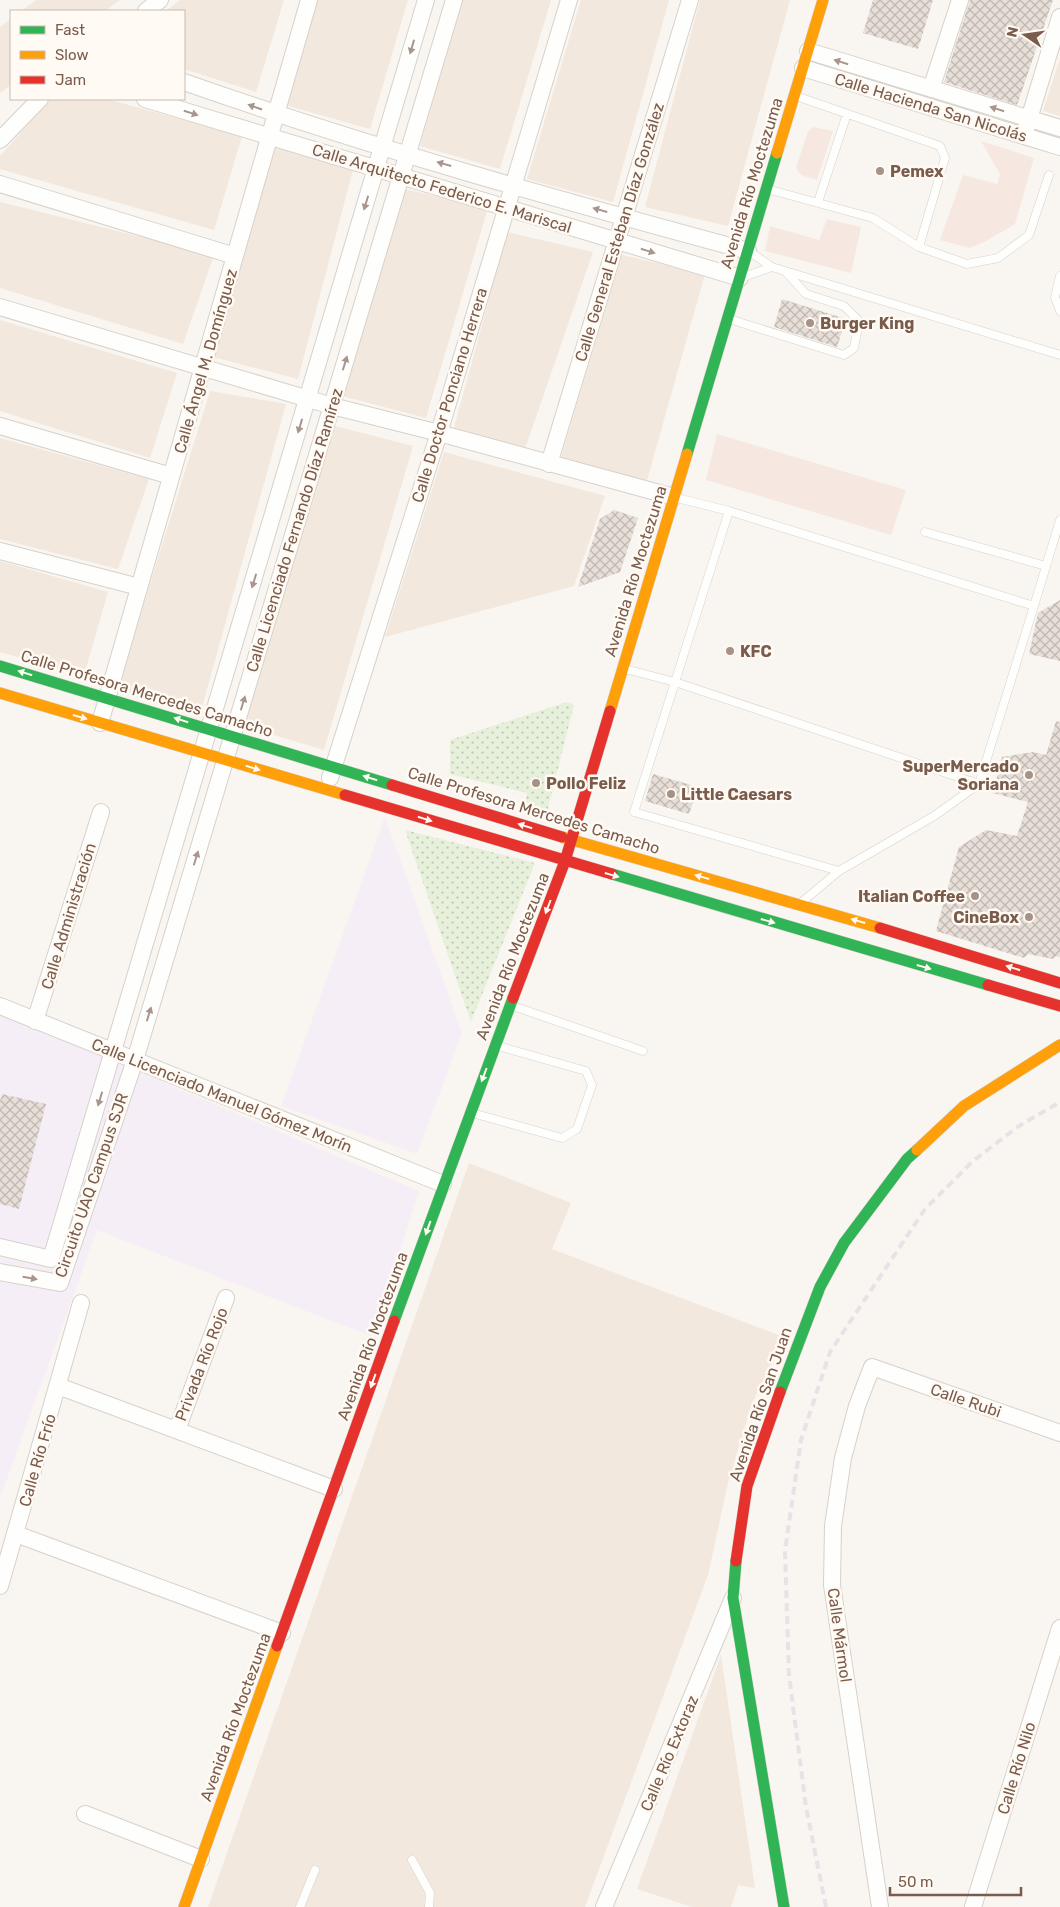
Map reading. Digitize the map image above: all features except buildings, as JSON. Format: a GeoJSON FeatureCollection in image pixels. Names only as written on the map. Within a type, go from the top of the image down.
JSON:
{"type":"FeatureCollection","features":[{"type":"Feature","properties":{"kind":"street"},"geometry":{"type":"LineString","coordinates":[[147,10],[160,0]]}},
{"type":"Feature","properties":{"kind":"street","name":"Calle Ángel M. Domínguez"},"geometry":{"type":"LineString","coordinates":[[100,723],[309,0]]}},
{"type":"Feature","properties":{"kind":"street","name":"Calle Licenciado Fernando Díaz Ramírez"},"geometry":{"type":"LineString","coordinates":[[114,1052],[426,0]]}},
{"type":"Feature","properties":{"kind":"street","name":"Calle Licenciado Fernando Díaz Ramírez"},"geometry":{"type":"LineString","coordinates":[[135,1060],[454,0]]}},
{"type":"Feature","properties":{"kind":"street","name":"Calle Doctor Ponciano Herrera"},"geometry":{"type":"LineString","coordinates":[[326,790],[439,432],[505,207],[569,0]]}},
{"type":"Feature","properties":{"kind":"street","name":"Calle General Esteban Díaz González"},"geometry":{"type":"LineString","coordinates":[[549,464],[690,0]]}},
{"type":"Feature","properties":{"kind":"street","name":"Avenida Río Moctezuma"},"geometry":{"type":"LineString","coordinates":[[184,1907],[443,1184],[565,861],[823,0]]}},
{"type":"Feature","properties":{"kind":"street"},"geometry":{"type":"LineString","coordinates":[[931,89],[960,0]]}},
{"type":"Feature","properties":{"kind":"street"},"geometry":{"type":"LineString","coordinates":[[1025,136],[1060,17]]}},
{"type":"Feature","properties":{"kind":"street","name":"Calle Hacienda San Nicolás"},"geometry":{"type":"LineString","coordinates":[[808,51],[1060,128]]}},
{"type":"Feature","properties":{"kind":"street","name":"Calle Hacienda San Nicolás"},"geometry":{"type":"LineString","coordinates":[[803,68],[1060,147]]}},
{"type":"Feature","properties":{"kind":"street","name":"Calle Arquitecto Federico E. Mariscal"},"geometry":{"type":"LineString","coordinates":[[185,82],[276,114],[408,154],[624,217],[748,250]]}},
{"type":"Feature","properties":{"kind":"street"},"geometry":{"type":"LineString","coordinates":[[0,140],[39,100]]}},
{"type":"Feature","properties":{"kind":"street","name":"Calle Arquitecto Federico E. Mariscal"},"geometry":{"type":"LineString","coordinates":[[147,100],[740,278]]}},
{"type":"Feature","properties":{"kind":"street"},"geometry":{"type":"LineString","coordinates":[[0,184],[235,256]]}},
{"type":"Feature","properties":{"kind":"street"},"geometry":{"type":"LineString","coordinates":[[0,307],[332,406],[439,432],[674,498]]}},
{"type":"Feature","properties":{"kind":"street"},"geometry":{"type":"LineString","coordinates":[[0,426],[171,476]]}},
{"type":"Feature","properties":{"kind":"street"},"geometry":{"type":"LineString","coordinates":[[0,551],[139,587]]}},
{"type":"Feature","properties":{"kind":"street","name":"Calle Profesora Mercedes Camacho"},"geometry":{"type":"LineString","coordinates":[[0,666],[572,840],[895,932],[1060,982]]}},
{"type":"Feature","properties":{"kind":"street"},"geometry":{"type":"LineString","coordinates":[[0,694],[1060,1006]]}},
{"type":"Feature","properties":{"kind":"street","name":"Calle Administración"},"geometry":{"type":"LineString","coordinates":[[35,1021],[101,812]]}},
{"type":"Feature","properties":{"kind":"street"},"geometry":{"type":"LineString","coordinates":[[889,957],[895,932]]}},
{"type":"Feature","properties":{"kind":"street","name":"Calle Licenciado Manuel Gómez Morín"},"geometry":{"type":"LineString","coordinates":[[0,1006],[443,1184]]}},
{"type":"Feature","properties":{"kind":"street","name":"Avenida Río San Juan"},"geometry":{"type":"LineString","coordinates":[[784,1907],[733,1598],[738,1542],[747,1486],[800,1336],[820,1287],[844,1243],[907,1159],[964,1106],[1060,1044]]}},
{"type":"Feature","properties":{"kind":"street","name":"Circuito UAQ Campus SJR"},"geometry":{"type":"LineString","coordinates":[[0,1247],[51,1259],[114,1052]]}},
{"type":"Feature","properties":{"kind":"street","name":"Circuito UAQ Campus SJR"},"geometry":{"type":"LineString","coordinates":[[0,1272],[60,1283],[135,1060]]}},
{"type":"Feature","properties":{"kind":"street","name":"Privada Río Rojo"},"geometry":{"type":"LineString","coordinates":[[177,1430],[226,1298]]}},
{"type":"Feature","properties":{"kind":"street","name":"Calle Río Frío"},"geometry":{"type":"LineString","coordinates":[[0,1586],[81,1303]]}},
{"type":"Feature","properties":{"kind":"street","name":"Calle Rubi"},"geometry":{"type":"LineString","coordinates":[[872,1367],[1060,1433]]}},
{"type":"Feature","properties":{"kind":"street","name":"Calle Mármol"},"geometry":{"type":"LineString","coordinates":[[872,1367],[857,1406],[843,1458],[834,1526],[832,1585],[880,1907]]}},
{"type":"Feature","properties":{"kind":"street"},"geometry":{"type":"LineString","coordinates":[[58,1386],[334,1489]]}},
{"type":"Feature","properties":{"kind":"street"},"geometry":{"type":"LineString","coordinates":[[16,1534],[282,1633]]}},
{"type":"Feature","properties":{"kind":"street","name":"Calle Río Extoraz"},"geometry":{"type":"LineString","coordinates":[[604,1907],[733,1598]]}},
{"type":"Feature","properties":{"kind":"street","name":"Calle Río Nilo"},"geometry":{"type":"LineString","coordinates":[[973,1907],[1060,1628]]}},
{"type":"Feature","properties":{"kind":"street"},"geometry":{"type":"LineString","coordinates":[[85,1814],[201,1859]]}},
{"type":"Feature","properties":{"kind":"lane"},"geometry":{"type":"LineString","coordinates":[[794,95],[940,146],[946,158],[919,247]]}},
{"type":"Feature","properties":{"kind":"lane"},"geometry":{"type":"LineString","coordinates":[[818,202],[847,114]]}},
{"type":"Feature","properties":{"kind":"lane"},"geometry":{"type":"LineString","coordinates":[[767,189],[872,218],[919,247],[967,264],[998,258],[1030,235],[1049,175]]}},
{"type":"Feature","properties":{"kind":"lane"},"geometry":{"type":"LineString","coordinates":[[748,250],[772,267],[1060,355]]}},
{"type":"Feature","properties":{"kind":"lane"},"geometry":{"type":"LineString","coordinates":[[740,278],[772,267]]}},
{"type":"Feature","properties":{"kind":"lane"},"geometry":{"type":"LineString","coordinates":[[727,318],[844,355],[854,348],[859,321],[844,306],[806,294],[785,271]]}},
{"type":"Feature","properties":{"kind":"lane"},"geometry":{"type":"LineString","coordinates":[[1060,276],[1055,297],[1060,311]]}},
{"type":"Feature","properties":{"kind":"lane"},"geometry":{"type":"LineString","coordinates":[[674,498],[729,511],[1034,606]]}},
{"type":"Feature","properties":{"kind":"lane"},"geometry":{"type":"LineString","coordinates":[[729,511],[634,812],[839,871]]}},
{"type":"Feature","properties":{"kind":"lane"},"geometry":{"type":"LineString","coordinates":[[800,905],[839,871],[934,816],[979,784],[1060,520]]}},
{"type":"Feature","properties":{"kind":"lane"},"geometry":{"type":"LineString","coordinates":[[925,532],[1046,566]]}},
{"type":"Feature","properties":{"kind":"lane"},"geometry":{"type":"LineString","coordinates":[[623,669],[675,682],[979,784]]}},
{"type":"Feature","properties":{"kind":"lane"},"geometry":{"type":"LineString","coordinates":[[511,1005],[643,1051]]}},
{"type":"Feature","properties":{"kind":"lane"},"geometry":{"type":"LineString","coordinates":[[470,1112],[562,1138],[577,1129],[592,1085],[586,1071],[496,1046]]}},
{"type":"Feature","properties":{"kind":"lane"},"geometry":{"type":"LineString","coordinates":[[412,1860],[430,1893],[429,1907]]}},
{"type":"Feature","properties":{"kind":"lane"},"geometry":{"type":"LineString","coordinates":[[300,1907],[314,1870]]}},
{"type":"Feature","properties":{"kind":"shaded area"},"geometry":{"type":"Polygon","coordinates":[[[36,0],[120,0],[106,10],[22,10],[36,0]]]}},
{"type":"Feature","properties":{"kind":"shaded area"},"geometry":{"type":"Polygon","coordinates":[[[180,0],[284,0],[256,92],[185,69],[185,10],[167,10],[180,0]]]}},
{"type":"Feature","properties":{"kind":"shaded area"},"geometry":{"type":"Polygon","coordinates":[[[317,0],[408,0],[370,129],[285,105],[317,0]]]}},
{"type":"Feature","properties":{"kind":"shaded area"},"geometry":{"type":"Polygon","coordinates":[[[461,0],[551,0],[500,169],[420,146],[461,0]]]}},
{"type":"Feature","properties":{"kind":"shaded area"},"geometry":{"type":"Polygon","coordinates":[[[581,0],[669,0],[613,202],[527,179],[581,0]]]}},
{"type":"Feature","properties":{"kind":"shaded area"},"geometry":{"type":"Polygon","coordinates":[[[700,0],[790,0],[728,226],[645,207],[700,0]]]}},
{"type":"Feature","properties":{"kind":"shaded area"},"geometry":{"type":"Polygon","coordinates":[[[10,20],[10,86],[0,93],[0,27],[10,20]]]}},
{"type":"Feature","properties":{"kind":"shaded area"},"geometry":{"type":"Polygon","coordinates":[[[1060,58],[1060,116],[1043,111],[1060,58]]]}},
{"type":"Feature","properties":{"kind":"shaded area"},"geometry":{"type":"Polygon","coordinates":[[[49,100],[111,100],[242,136],[214,230],[0,169],[0,156],[49,100]]]}},
{"type":"Feature","properties":{"kind":"shaded area"},"geometry":{"type":"Polygon","coordinates":[[[813,127],[833,131],[817,180],[801,175],[796,168],[808,131],[813,127]]]}},
{"type":"Feature","properties":{"kind":"shaded area"},"geometry":{"type":"Polygon","coordinates":[[[981,141],[1034,158],[1015,224],[970,248],[940,240],[963,175],[997,184],[1000,174],[981,141]]]}},
{"type":"Feature","properties":{"kind":"shaded area"},"geometry":{"type":"Polygon","coordinates":[[[276,146],[354,166],[298,379],[213,357],[276,146]]]}},
{"type":"Feature","properties":{"kind":"shaded area"},"geometry":{"type":"Polygon","coordinates":[[[400,188],[488,208],[426,418],[338,395],[400,188]]]}},
{"type":"Feature","properties":{"kind":"shaded area"},"geometry":{"type":"Polygon","coordinates":[[[0,202],[214,255],[183,344],[0,288],[0,202]]]}},
{"type":"Feature","properties":{"kind":"shaded area"},"geometry":{"type":"Polygon","coordinates":[[[827,219],[861,227],[851,273],[765,251],[770,226],[819,240],[827,219]]]}},
{"type":"Feature","properties":{"kind":"shaded area"},"geometry":{"type":"Polygon","coordinates":[[[507,232],[593,252],[525,449],[454,428],[507,232]]]}},
{"type":"Feature","properties":{"kind":"shaded area"},"geometry":{"type":"Polygon","coordinates":[[[622,255],[705,274],[646,484],[561,457],[622,255]]]}},
{"type":"Feature","properties":{"kind":"shaded area"},"geometry":{"type":"Polygon","coordinates":[[[0,320],[177,373],[150,458],[0,411],[0,320]]]}},
{"type":"Feature","properties":{"kind":"shaded area"},"geometry":{"type":"Polygon","coordinates":[[[210,391],[286,404],[201,711],[117,690],[210,391]]]}},
{"type":"Feature","properties":{"kind":"shaded area"},"geometry":{"type":"Polygon","coordinates":[[[335,426],[413,446],[324,750],[244,726],[335,426]]]}},
{"type":"Feature","properties":{"kind":"shaded area"},"geometry":{"type":"Polygon","coordinates":[[[717,434],[906,490],[891,535],[706,480],[717,434]]]}},
{"type":"Feature","properties":{"kind":"shaded area"},"geometry":{"type":"Polygon","coordinates":[[[0,438],[149,479],[118,569],[0,539],[0,438]]]}},
{"type":"Feature","properties":{"kind":"shaded area"},"geometry":{"type":"Polygon","coordinates":[[[444,452],[605,496],[574,586],[385,637],[444,452]]]}},
{"type":"Feature","properties":{"kind":"shaded area"},"geometry":{"type":"Polygon","coordinates":[[[0,561],[108,592],[84,675],[0,652],[0,561]]]}},
{"type":"Feature","properties":{"kind":"shaded area"},"geometry":{"type":"Polygon","coordinates":[[[385,817],[462,1033],[417,1154],[281,1106],[385,817]]]}},
{"type":"Feature","properties":{"kind":"shaded area"},"geometry":{"type":"Polygon","coordinates":[[[0,1013],[419,1191],[373,1337],[97,1230],[0,1498],[0,1013]]]}},
{"type":"Feature","properties":{"kind":"shaded area"},"geometry":{"type":"Polygon","coordinates":[[[469,1163],[571,1203],[552,1249],[784,1337],[752,1403],[728,1483],[708,1575],[585,1907],[208,1907],[469,1163]]]}},
{"type":"Feature","properties":{"kind":"shaded area"},"geometry":{"type":"Polygon","coordinates":[[[721,1655],[755,1888],[738,1885],[731,1907],[692,1907],[637,1889],[721,1655]]]}},
{"type":"Feature","properties":{"kind":"green space"},"geometry":{"type":"Polygon","coordinates":[[[567,702],[574,705],[547,812],[525,805],[527,793],[450,774],[450,740],[567,702]]]}},
{"type":"Feature","properties":{"kind":"green space"},"geometry":{"type":"Polygon","coordinates":[[[405,830],[535,863],[471,1022],[405,830]]]}},
{"type":"Feature","properties":{"kind":"railway"},"geometry":{"type":"LineString","coordinates":[[826,1907],[806,1807],[789,1675],[785,1551],[801,1440],[830,1352],[925,1209],[973,1161],[1019,1126],[1060,1102]]}},
{"type":"Feature","properties":{"kind":"traffic: fast"},"geometry":{"type":"LineString","coordinates":[[687,454],[777,153]]}},
{"type":"Feature","properties":{"kind":"traffic: fast"},"geometry":{"type":"LineString","coordinates":[[0,666],[392,785]]}},
{"type":"Feature","properties":{"kind":"traffic: fast"},"geometry":{"type":"LineString","coordinates":[[612,874],[988,985]]}},
{"type":"Feature","properties":{"kind":"traffic: fast"},"geometry":{"type":"LineString","coordinates":[[394,1321],[513,998]]}},
{"type":"Feature","properties":{"kind":"traffic: fast"},"geometry":{"type":"LineString","coordinates":[[780,1392],[820,1287],[844,1243],[907,1159],[917,1150]]}},
{"type":"Feature","properties":{"kind":"traffic: fast"},"geometry":{"type":"LineString","coordinates":[[736,1561],[733,1598],[784,1907]]}},
{"type":"Feature","properties":{"kind":"traffic: slow"},"geometry":{"type":"LineString","coordinates":[[777,153],[823,0]]}},
{"type":"Feature","properties":{"kind":"traffic: slow"},"geometry":{"type":"LineString","coordinates":[[610,711],[687,454]]}},
{"type":"Feature","properties":{"kind":"traffic: slow"},"geometry":{"type":"LineString","coordinates":[[0,693],[345,795]]}},
{"type":"Feature","properties":{"kind":"traffic: slow"},"geometry":{"type":"LineString","coordinates":[[562,837],[880,928]]}},
{"type":"Feature","properties":{"kind":"traffic: slow"},"geometry":{"type":"LineString","coordinates":[[917,1150],[964,1106],[1060,1045]]}},
{"type":"Feature","properties":{"kind":"traffic: slow"},"geometry":{"type":"LineString","coordinates":[[184,1907],[277,1646]]}},
{"type":"Feature","properties":{"kind":"traffic: jam"},"geometry":{"type":"LineString","coordinates":[[513,998],[565,861],[610,711]]}},
{"type":"Feature","properties":{"kind":"traffic: jam"},"geometry":{"type":"LineString","coordinates":[[392,785],[562,837]]}},
{"type":"Feature","properties":{"kind":"traffic: jam"},"geometry":{"type":"LineString","coordinates":[[345,795],[612,874]]}},
{"type":"Feature","properties":{"kind":"traffic: jam"},"geometry":{"type":"LineString","coordinates":[[880,928],[1060,983]]}},
{"type":"Feature","properties":{"kind":"traffic: jam"},"geometry":{"type":"LineString","coordinates":[[988,985],[1060,1006]]}},
{"type":"Feature","properties":{"kind":"traffic: jam"},"geometry":{"type":"LineString","coordinates":[[277,1646],[394,1321]]}},
{"type":"Feature","properties":{"kind":"traffic: jam"},"geometry":{"type":"LineString","coordinates":[[736,1561],[747,1486],[780,1392]]}},
{"type":"Feature","properties":{"kind":"place","name":"Pemex"},"geometry":{"type":"Point","coordinates":[880,171]}},
{"type":"Feature","properties":{"kind":"place","name":"Burger King"},"geometry":{"type":"Point","coordinates":[810,323]}},
{"type":"Feature","properties":{"kind":"place","name":"KFC"},"geometry":{"type":"Point","coordinates":[730,651]}},
{"type":"Feature","properties":{"kind":"place","name":"SuperMercado Soriana"},"geometry":{"type":"Point","coordinates":[1029,775]}},
{"type":"Feature","properties":{"kind":"place","name":"Pollo Feliz"},"geometry":{"type":"Point","coordinates":[536,783]}},
{"type":"Feature","properties":{"kind":"place","name":"Little Caesars"},"geometry":{"type":"Point","coordinates":[671,794]}},
{"type":"Feature","properties":{"kind":"place","name":"Italian Coffee"},"geometry":{"type":"Point","coordinates":[975,896]}},
{"type":"Feature","properties":{"kind":"place","name":"CineBox"},"geometry":{"type":"Point","coordinates":[1029,917]}}]}
